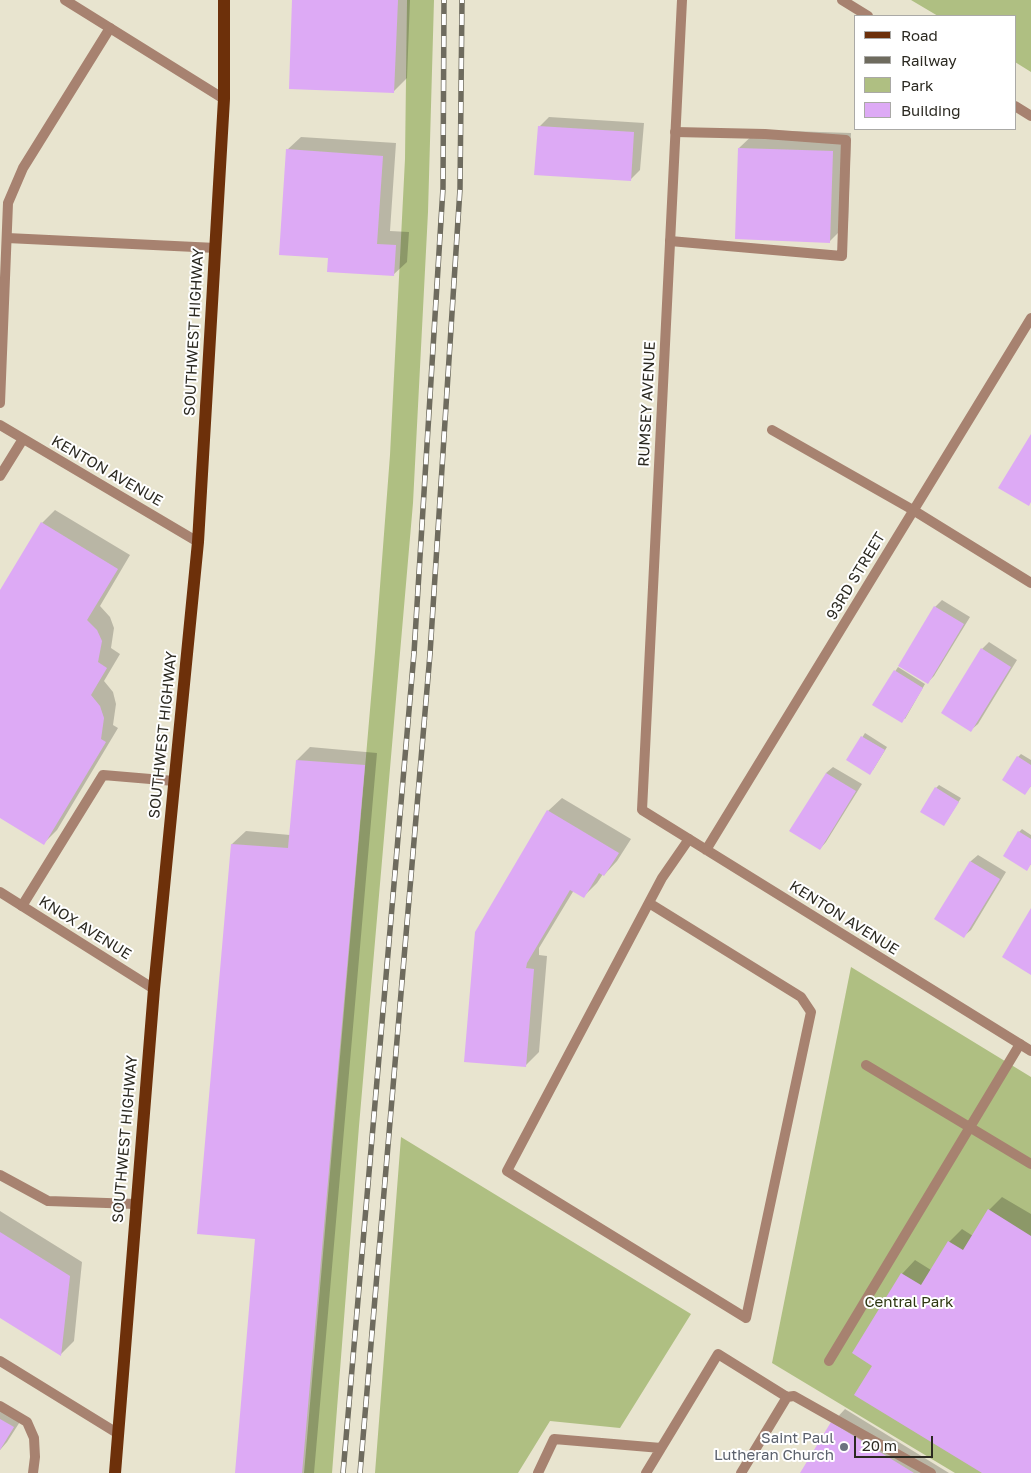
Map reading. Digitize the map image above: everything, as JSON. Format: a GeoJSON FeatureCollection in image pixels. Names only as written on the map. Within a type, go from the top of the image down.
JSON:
{"type":"FeatureCollection","features":[{"type":"Feature","properties":{"kind":"main road","name":"SOUTHWEST HIGHWAY"},"geometry":{"type":"LineString","coordinates":[[115,1473],[154,989],[198,542],[224,100],[224,0]]}},
{"type":"Feature","properties":{"kind":"street"},"geometry":{"type":"LineString","coordinates":[[65,0],[224,100]]}},
{"type":"Feature","properties":{"kind":"street","name":"RUMSEY AVENUE"},"geometry":{"type":"LineString","coordinates":[[642,810],[682,0]]}},
{"type":"Feature","properties":{"kind":"street"},"geometry":{"type":"LineString","coordinates":[[842,0],[866,15]]}},
{"type":"Feature","properties":{"kind":"street"},"geometry":{"type":"LineString","coordinates":[[0,403],[8,204],[23,168],[110,28]]}},
{"type":"Feature","properties":{"kind":"street"},"geometry":{"type":"LineString","coordinates":[[1016,107],[1031,116]]}},
{"type":"Feature","properties":{"kind":"street"},"geometry":{"type":"LineString","coordinates":[[670,241],[842,256],[846,140],[764,134],[675,132]]}},
{"type":"Feature","properties":{"kind":"street"},"geometry":{"type":"LineString","coordinates":[[7,238],[216,248]]}},
{"type":"Feature","properties":{"kind":"street","name":"93RD STREET"},"geometry":{"type":"LineString","coordinates":[[706,850],[1031,318]]}},
{"type":"Feature","properties":{"kind":"street","name":"KENTON AVENUE"},"geometry":{"type":"LineString","coordinates":[[0,425],[198,542]]}},
{"type":"Feature","properties":{"kind":"street"},"geometry":{"type":"LineString","coordinates":[[772,430],[913,510],[1031,583]]}},
{"type":"Feature","properties":{"kind":"street"},"geometry":{"type":"LineString","coordinates":[[0,476],[22,439]]}},
{"type":"Feature","properties":{"kind":"street"},"geometry":{"type":"LineString","coordinates":[[22,906],[103,775],[174,781]]}},
{"type":"Feature","properties":{"kind":"street","name":"KENTON AVENUE"},"geometry":{"type":"LineString","coordinates":[[642,810],[1031,1051]]}},
{"type":"Feature","properties":{"kind":"street"},"geometry":{"type":"LineString","coordinates":[[649,903],[801,997],[811,1012],[746,1318],[508,1171],[662,878],[689,839]]}},
{"type":"Feature","properties":{"kind":"street","name":"KNOX AVENUE"},"geometry":{"type":"LineString","coordinates":[[0,892],[154,989]]}},
{"type":"Feature","properties":{"kind":"street"},"geometry":{"type":"LineString","coordinates":[[829,1361],[1020,1044]]}},
{"type":"Feature","properties":{"kind":"street"},"geometry":{"type":"LineString","coordinates":[[866,1065],[1031,1164]]}},
{"type":"Feature","properties":{"kind":"street"},"geometry":{"type":"LineString","coordinates":[[0,1174],[48,1201],[136,1204]]}},
{"type":"Feature","properties":{"kind":"street"},"geometry":{"type":"LineString","coordinates":[[646,1473],[718,1354],[787,1397],[794,1396],[931,1473]]}},
{"type":"Feature","properties":{"kind":"street"},"geometry":{"type":"LineString","coordinates":[[0,1361],[117,1433]]}},
{"type":"Feature","properties":{"kind":"street"},"geometry":{"type":"LineString","coordinates":[[741,1473],[787,1397]]}},
{"type":"Feature","properties":{"kind":"street"},"geometry":{"type":"LineString","coordinates":[[0,1406],[27,1422],[34,1438],[35,1457],[32,1473]]}},
{"type":"Feature","properties":{"kind":"street"},"geometry":{"type":"LineString","coordinates":[[538,1473],[554,1439],[661,1448]]}},
{"type":"Feature","properties":{"kind":"green space"},"geometry":{"type":"Polygon","coordinates":[[[407,0],[434,0],[428,212],[413,503],[359,1126],[332,1473],[304,1473],[375,652],[390,455],[405,159],[407,0]]]}},
{"type":"Feature","properties":{"kind":"green space"},"geometry":{"type":"Polygon","coordinates":[[[911,0],[1031,0],[1031,72],[1016,63],[1016,15],[936,15],[911,0]]]}},
{"type":"Feature","properties":{"kind":"green space","name":"Central Park"},"geometry":{"type":"Polygon","coordinates":[[[851,967],[1031,1077],[1031,1473],[955,1473],[772,1363],[851,967]]]}},
{"type":"Feature","properties":{"kind":"green space"},"geometry":{"type":"Polygon","coordinates":[[[401,1137],[691,1314],[620,1428],[550,1421],[518,1473],[375,1473],[401,1137]]]}},
{"type":"Feature","properties":{"kind":"building"},"geometry":{"type":"Polygon","coordinates":[[[292,0],[398,0],[394,93],[289,89],[292,0]]]}},
{"type":"Feature","properties":{"kind":"building"},"geometry":{"type":"Polygon","coordinates":[[[538,126],[634,132],[631,181],[534,175],[538,126]]]}},
{"type":"Feature","properties":{"kind":"building"},"geometry":{"type":"Polygon","coordinates":[[[738,148],[833,151],[830,243],[735,239],[738,148]]]}},
{"type":"Feature","properties":{"kind":"building"},"geometry":{"type":"Polygon","coordinates":[[[286,149],[383,156],[377,244],[396,245],[394,276],[327,272],[328,258],[279,255],[286,149]]]}},
{"type":"Feature","properties":{"kind":"building"},"geometry":{"type":"Polygon","coordinates":[[[1031,434],[1031,502],[1029,506],[998,488],[1031,434]]]}},
{"type":"Feature","properties":{"kind":"building"},"geometry":{"type":"Polygon","coordinates":[[[41,522],[118,569],[87,620],[97,630],[102,641],[98,662],[107,668],[91,695],[100,706],[104,718],[101,739],[106,742],[44,845],[0,818],[0,590],[41,522]]]}},
{"type":"Feature","properties":{"kind":"building"},"geometry":{"type":"Polygon","coordinates":[[[934,606],[964,624],[928,684],[898,666],[934,606]]]}},
{"type":"Feature","properties":{"kind":"building"},"geometry":{"type":"Polygon","coordinates":[[[981,648],[1011,667],[971,732],[941,713],[981,648]]]}},
{"type":"Feature","properties":{"kind":"building"},"geometry":{"type":"Polygon","coordinates":[[[894,670],[923,688],[902,723],[872,705],[894,670]]]}},
{"type":"Feature","properties":{"kind":"building"},"geometry":{"type":"Polygon","coordinates":[[[861,736],[885,750],[870,775],[846,760],[861,736]]]}},
{"type":"Feature","properties":{"kind":"building"},"geometry":{"type":"Polygon","coordinates":[[[1017,756],[1031,765],[1031,786],[1025,795],[1002,780],[1017,756]]]}},
{"type":"Feature","properties":{"kind":"building"},"geometry":{"type":"Polygon","coordinates":[[[296,760],[365,765],[302,1473],[235,1473],[255,1239],[197,1234],[231,844],[288,848],[296,760]]]}},
{"type":"Feature","properties":{"kind":"building"},"geometry":{"type":"Polygon","coordinates":[[[826,773],[856,791],[820,850],[789,831],[826,773]]]}},
{"type":"Feature","properties":{"kind":"building"},"geometry":{"type":"Polygon","coordinates":[[[935,787],[959,802],[944,826],[920,812],[935,787]]]}},
{"type":"Feature","properties":{"kind":"building"},"geometry":{"type":"Polygon","coordinates":[[[547,810],[619,853],[604,876],[599,873],[584,898],[570,890],[527,963],[526,968],[534,969],[526,1067],[464,1062],[475,932],[547,810]]]}},
{"type":"Feature","properties":{"kind":"building"},"geometry":{"type":"Polygon","coordinates":[[[1018,831],[1031,839],[1031,864],[1027,871],[1003,856],[1018,831]]]}},
{"type":"Feature","properties":{"kind":"building"},"geometry":{"type":"Polygon","coordinates":[[[970,861],[1000,879],[964,938],[934,919],[970,861]]]}},
{"type":"Feature","properties":{"kind":"building"},"geometry":{"type":"Polygon","coordinates":[[[1031,908],[1031,975],[1002,957],[1031,908]]]}},
{"type":"Feature","properties":{"kind":"building"},"geometry":{"type":"Polygon","coordinates":[[[988,1209],[1031,1236],[1031,1473],[982,1473],[854,1395],[872,1366],[852,1353],[901,1273],[921,1285],[948,1241],[963,1250],[988,1209]]]}},
{"type":"Feature","properties":{"kind":"building"},"geometry":{"type":"Polygon","coordinates":[[[0,1232],[70,1276],[61,1356],[0,1318],[0,1232]]]}},
{"type":"Feature","properties":{"kind":"building"},"geometry":{"type":"Polygon","coordinates":[[[0,1419],[14,1427],[0,1450],[0,1419]]]}},
{"type":"Feature","properties":{"kind":"building","name":"Saint Paul Lutheran Church"},"geometry":{"type":"Polygon","coordinates":[[[831,1422],[914,1473],[800,1473],[831,1422]]]}},
{"type":"Feature","properties":{"kind":"railway"},"geometry":{"type":"LineString","coordinates":[[343,1473],[414,653],[443,188],[444,0]]}},
{"type":"Feature","properties":{"kind":"railway"},"geometry":{"type":"LineString","coordinates":[[360,1473],[430,654],[460,189],[462,0]]}},
{"type":"Feature","properties":{"kind":"place","name":"Saint Paul Lutheran Church"},"geometry":{"type":"Point","coordinates":[844,1447]}}]}
